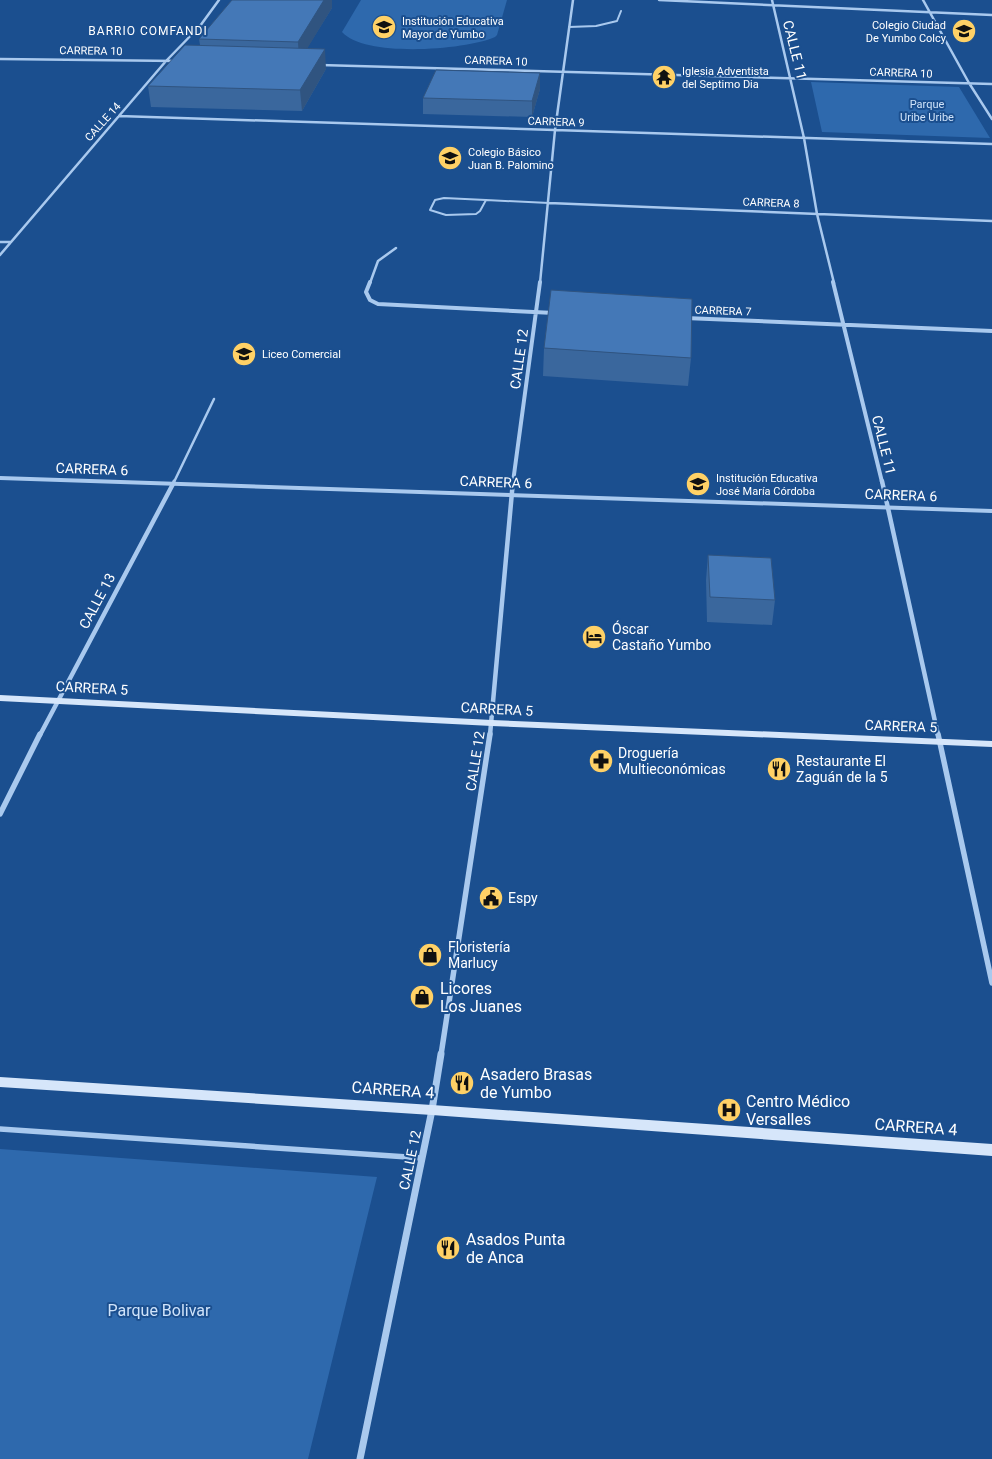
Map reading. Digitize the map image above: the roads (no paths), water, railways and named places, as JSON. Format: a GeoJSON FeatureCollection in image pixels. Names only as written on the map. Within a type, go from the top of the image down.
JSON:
{"type":"FeatureCollection","features":[{"type":"Feature","properties":{"kind":"main road","name":"CARRERA 5"},"geometry":{"type":"LineString","coordinates":[[0,698],[492,723],[992,744]]}},
{"type":"Feature","properties":{"kind":"main road","name":"CARRERA 4"},"geometry":{"type":"LineString","coordinates":[[0,1082],[432,1110],[992,1150]]}},
{"type":"Feature","properties":{"kind":"street","name":"CALLE 14"},"geometry":{"type":"LineString","coordinates":[[0,255],[166,61],[200,26],[219,0]]}},
{"type":"Feature","properties":{"kind":"street","name":"CALLE 12"},"geometry":{"type":"LineString","coordinates":[[360,1459],[432,1110],[492,723],[511,495],[537,312],[555,130],[573,0]]}},
{"type":"Feature","properties":{"kind":"street"},"geometry":{"type":"LineString","coordinates":[[659,0],[992,15]]}},
{"type":"Feature","properties":{"kind":"street","name":"CALLE 11"},"geometry":{"type":"LineString","coordinates":[[772,0],[804,138],[817,214],[888,507],[992,983]]}},
{"type":"Feature","properties":{"kind":"street"},"geometry":{"type":"LineString","coordinates":[[923,0],[969,83],[992,119]]}},
{"type":"Feature","properties":{"kind":"street","name":"CARRERA 10"},"geometry":{"type":"LineString","coordinates":[[0,59],[186,61]]}},
{"type":"Feature","properties":{"kind":"street","name":"CARRERA 10"},"geometry":{"type":"LineString","coordinates":[[315,65],[992,84]]}},
{"type":"Feature","properties":{"kind":"street","name":"CARRERA 9"},"geometry":{"type":"LineString","coordinates":[[119,116],[992,144]]}},
{"type":"Feature","properties":{"kind":"street","name":"CARRERA 8"},"geometry":{"type":"LineString","coordinates":[[549,203],[992,221]]}},
{"type":"Feature","properties":{"kind":"street"},"geometry":{"type":"LineString","coordinates":[[0,242],[11,242]]}},
{"type":"Feature","properties":{"kind":"street"},"geometry":{"type":"LineString","coordinates":[[396,248],[376,264],[366,292],[370,300],[378,304],[556,313]]}},
{"type":"Feature","properties":{"kind":"street","name":"CARRERA 7"},"geometry":{"type":"LineString","coordinates":[[675,318],[992,331]]}},
{"type":"Feature","properties":{"kind":"street","name":"CARRERA 6"},"geometry":{"type":"LineString","coordinates":[[0,478],[992,511]]}},
{"type":"Feature","properties":{"kind":"street","name":"CALLE 13"},"geometry":{"type":"LineString","coordinates":[[0,814],[57,700],[173,484]]}},
{"type":"Feature","properties":{"kind":"lane"},"geometry":{"type":"LineString","coordinates":[[569,26],[610,24],[617,21],[620,11]]}},
{"type":"Feature","properties":{"kind":"lane"},"geometry":{"type":"LineString","coordinates":[[486,200],[480,211],[471,214],[437,213],[430,210],[435,200],[439,198],[486,200],[549,203]]}},
{"type":"Feature","properties":{"kind":"lane","name":"CALLE 13"},"geometry":{"type":"LineString","coordinates":[[173,484],[214,399]]}},
{"type":"Feature","properties":{"kind":"lane"},"geometry":{"type":"LineString","coordinates":[[0,1129],[422,1158]]}},
{"type":"Feature","properties":{"kind":"place","name":"Institución Educativa Mayor de Yumbo"},"geometry":{"type":"Point","coordinates":[384,27]}},
{"type":"Feature","properties":{"kind":"place","name":"Colegio Ciudad De Yumbo Colcy"},"geometry":{"type":"Point","coordinates":[964,31]}},
{"type":"Feature","properties":{"kind":"place","name":"Iglesia Adventista del Septimo Dia"},"geometry":{"type":"Point","coordinates":[664,77]}},
{"type":"Feature","properties":{"kind":"place","name":"Colegio Básico Juan B. Palomino"},"geometry":{"type":"Point","coordinates":[450,158]}},
{"type":"Feature","properties":{"kind":"place","name":"Liceo Comercial"},"geometry":{"type":"Point","coordinates":[244,354]}},
{"type":"Feature","properties":{"kind":"place","name":"Institución Educativa José María Córdoba"},"geometry":{"type":"Point","coordinates":[698,484]}},
{"type":"Feature","properties":{"kind":"place","name":"Óscar Castaño Yumbo"},"geometry":{"type":"Point","coordinates":[594,637]}},
{"type":"Feature","properties":{"kind":"place","name":"Droguería Multieconómicas"},"geometry":{"type":"Point","coordinates":[601,761]}},
{"type":"Feature","properties":{"kind":"place","name":"Restaurante El Zaguán de la 5"},"geometry":{"type":"Point","coordinates":[779,769]}},
{"type":"Feature","properties":{"kind":"place","name":"Espy"},"geometry":{"type":"Point","coordinates":[491,898]}},
{"type":"Feature","properties":{"kind":"place","name":"Floristería Marlucy"},"geometry":{"type":"Point","coordinates":[430,955]}},
{"type":"Feature","properties":{"kind":"place","name":"Licores Los Juanes"},"geometry":{"type":"Point","coordinates":[422,997]}},
{"type":"Feature","properties":{"kind":"place","name":"Asadero Brasas de Yumbo"},"geometry":{"type":"Point","coordinates":[462,1083]}},
{"type":"Feature","properties":{"kind":"place","name":"Centro Médico Versalles"},"geometry":{"type":"Point","coordinates":[729,1110]}},
{"type":"Feature","properties":{"kind":"place","name":"Asados Punta de Anca"},"geometry":{"type":"Point","coordinates":[448,1248]}},
{"type":"Feature","properties":{"kind":"district","name":"BARRIO COMFANDI"},"geometry":{"type":"Point","coordinates":[148,31]}},
{"type":"Feature","properties":{"kind":"park label","name":"Parque Uribe Uribe"},"geometry":{"type":"Point","coordinates":[927,110]}},
{"type":"Feature","properties":{"kind":"park label","name":"Parque Bolivar"},"geometry":{"type":"Point","coordinates":[159,1310]}}]}
